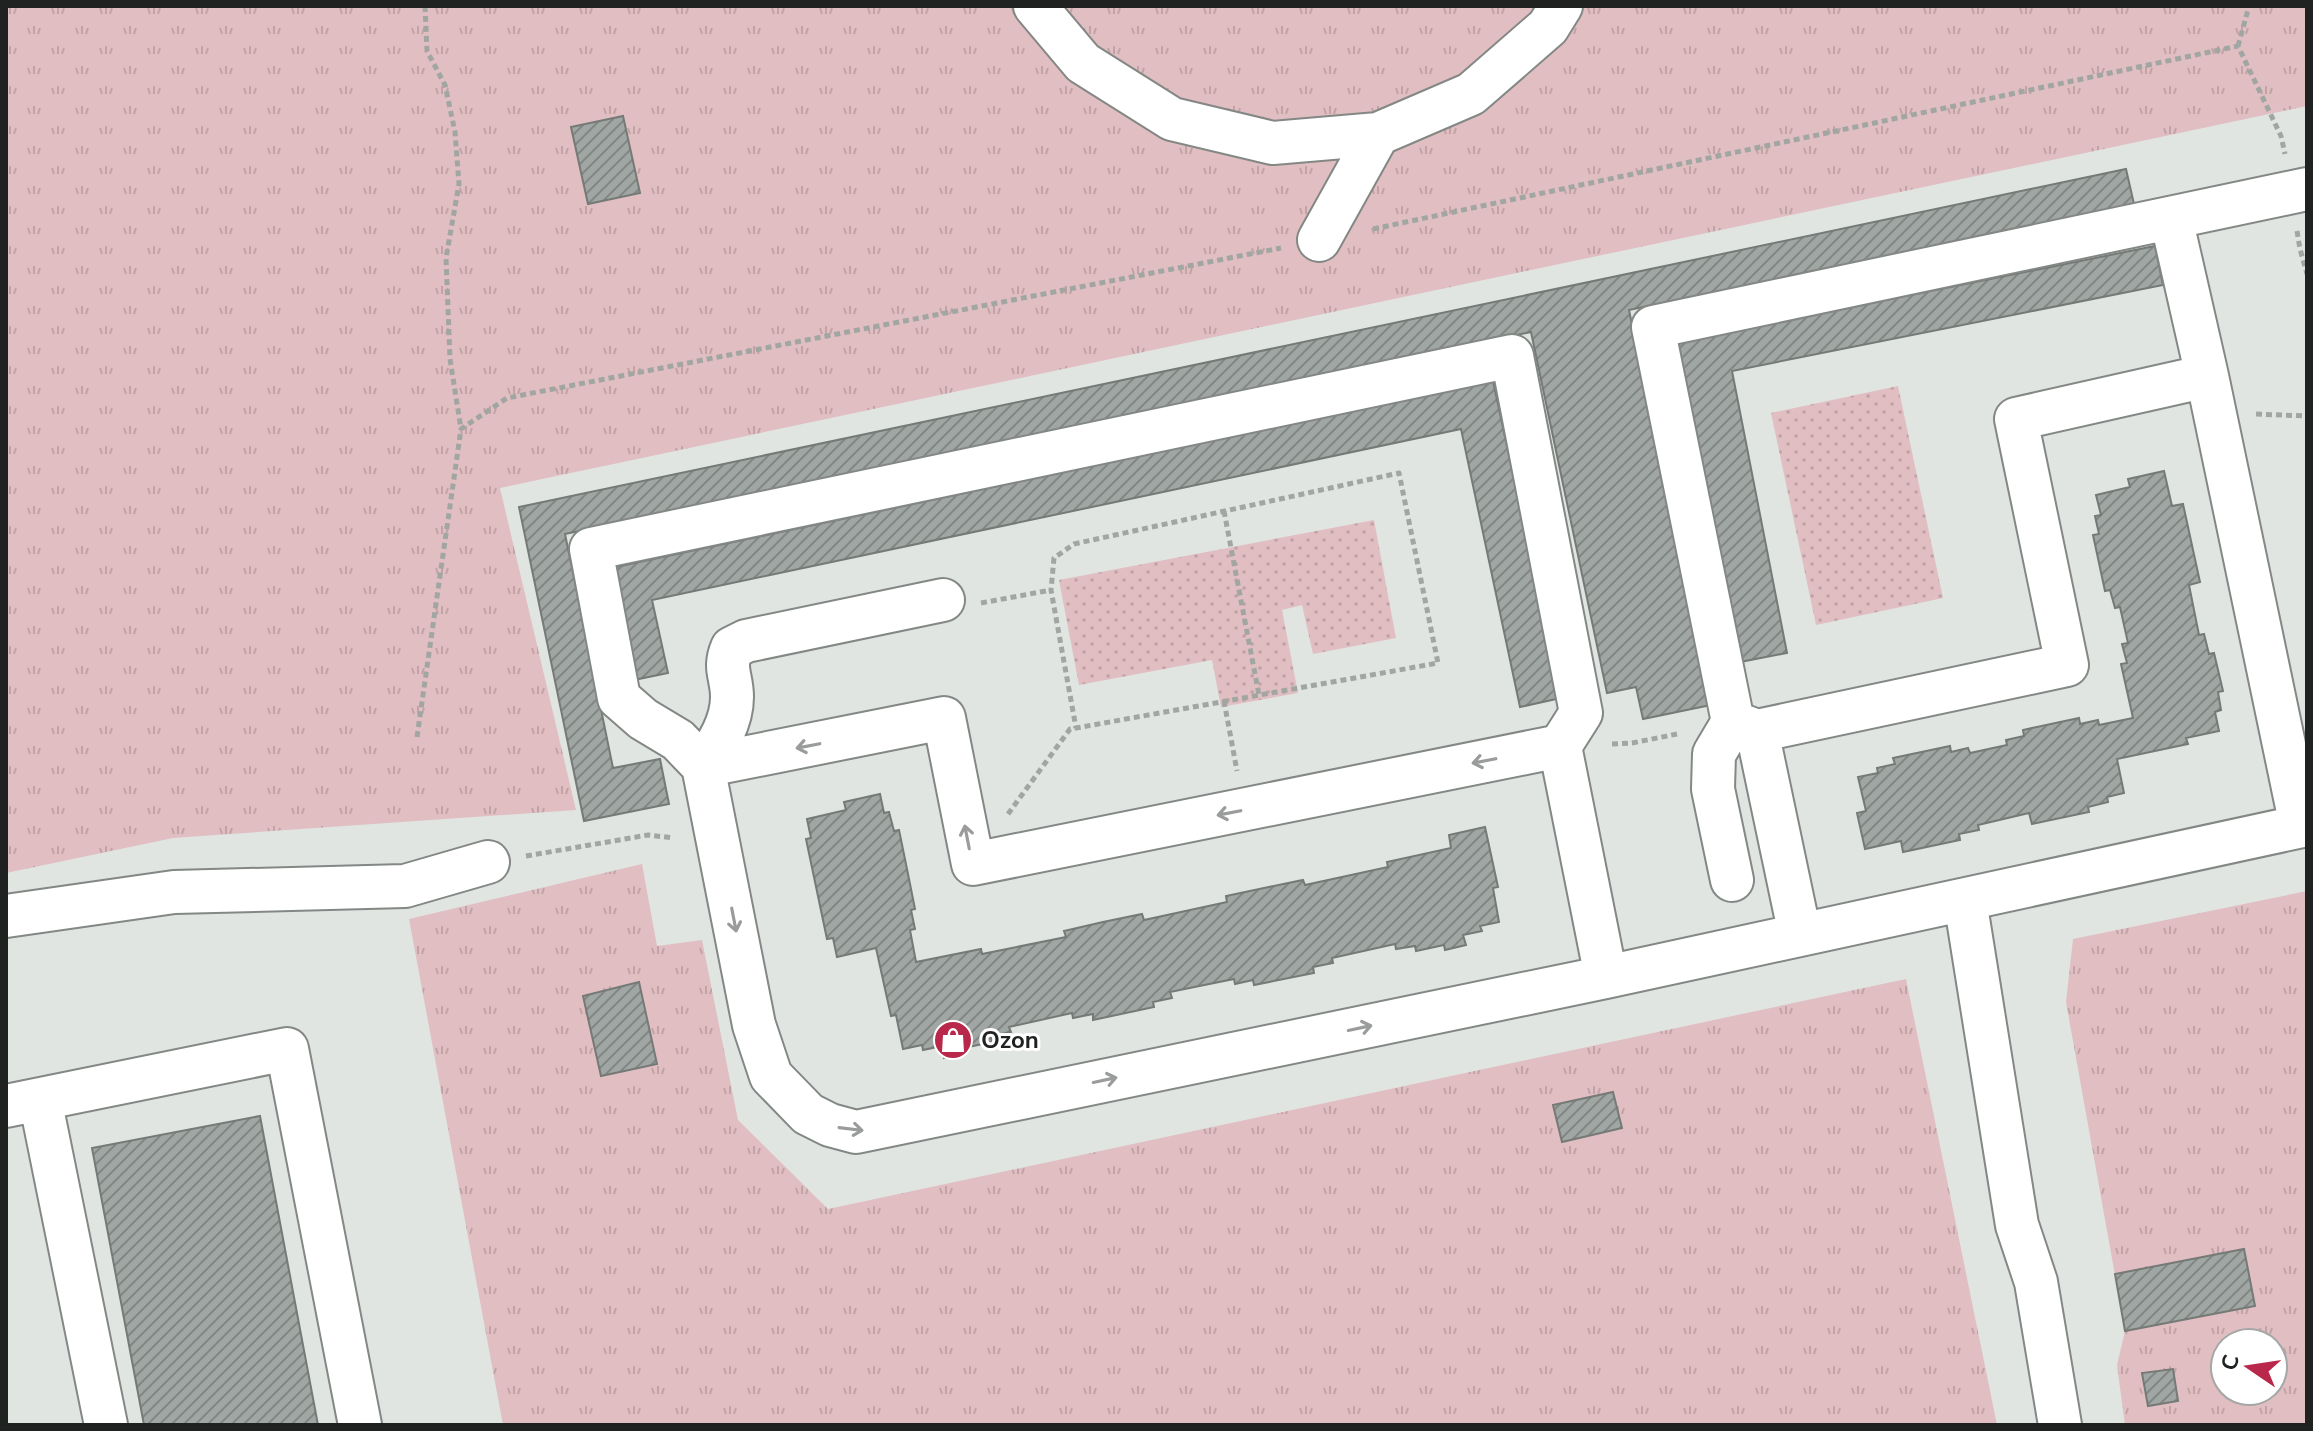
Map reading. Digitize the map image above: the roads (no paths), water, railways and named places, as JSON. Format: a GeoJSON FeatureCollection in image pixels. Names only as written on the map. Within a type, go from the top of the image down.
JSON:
{"type":"FeatureCollection","features":[{"type":"Feature","properties":{"kind":"street"},"geometry":{"type":"LineString","coordinates":[[1035,6],[1083,63],[1172,119],[1273,143],[1378,134],[1471,94],[1548,27],[1561,6]]}},
{"type":"Feature","properties":{"kind":"street"},"geometry":{"type":"LineString","coordinates":[[1319,240],[1378,134]]}},
{"type":"Feature","properties":{"kind":"street"},"geometry":{"type":"LineString","coordinates":[[1800,935],[1745,727],[1653,327],[2307,189]]}},
{"type":"Feature","properties":{"kind":"street"},"geometry":{"type":"LineString","coordinates":[[1606,977],[1560,746],[1581,713],[1512,356],[591,549],[619,698],[643,719],[678,740],[703,766],[754,1025],[771,1076],[808,1114],[830,1125],[856,1132],[1606,977],[2304,825],[2171,218]]}},
{"type":"Feature","properties":{"kind":"street"},"geometry":{"type":"LineString","coordinates":[[1732,880],[1713,789],[1714,754],[1745,727],[2067,665],[2016,419],[2207,376]]}},
{"type":"Feature","properties":{"kind":"street"},"geometry":{"type":"LineString","coordinates":[[703,766],[724,735],[732,698],[726,660],[732,648],[746,641],[943,600]]}},
{"type":"Feature","properties":{"kind":"street"},"geometry":{"type":"LineString","coordinates":[[703,766],[944,718],[973,864],[1560,746]]}},
{"type":"Feature","properties":{"kind":"street"},"geometry":{"type":"LineString","coordinates":[[6,916],[174,892],[405,886],[488,862]]}},
{"type":"Feature","properties":{"kind":"street"},"geometry":{"type":"LineString","coordinates":[[1976,898],[2017,1225],[2036,1282],[2060,1425]]}},
{"type":"Feature","properties":{"kind":"street"},"geometry":{"type":"LineString","coordinates":[[106,1425],[23,1102],[287,1049],[360,1425]]}},
{"type":"Feature","properties":{"kind":"place","name":"Ozon"},"geometry":{"type":"Point","coordinates":[953,1040]}}]}
